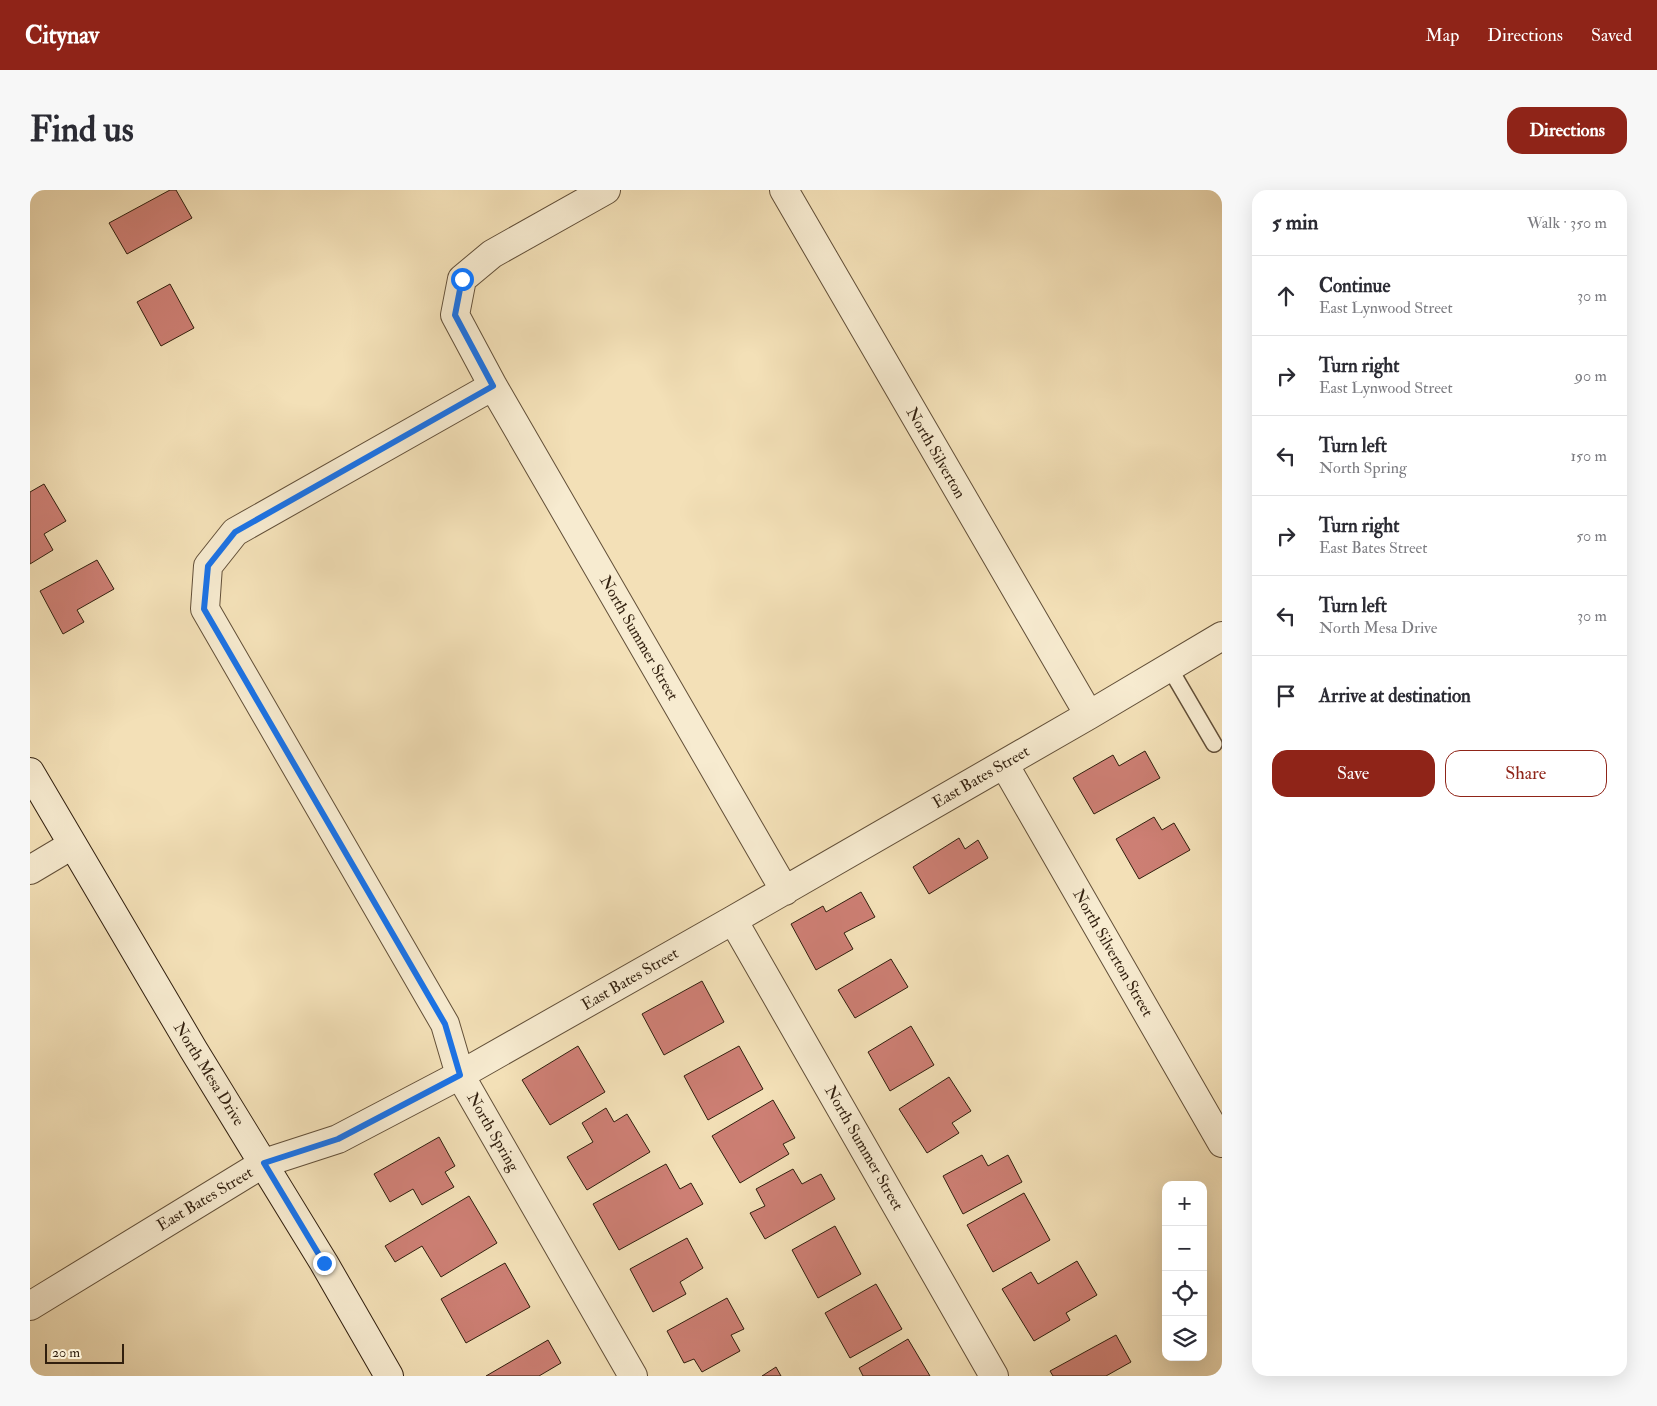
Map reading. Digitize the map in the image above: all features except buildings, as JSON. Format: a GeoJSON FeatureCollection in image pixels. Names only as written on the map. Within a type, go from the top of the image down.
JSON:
{"type":"FeatureCollection","features":[{"type":"Feature","properties":{"kind":"street","name":"North Summer Street"},"geometry":{"type":"LineString","coordinates":[[606,190],[492,254],[462,279],[455,315],[493,386],[785,890]]}},
{"type":"Feature","properties":{"kind":"street","name":"North Silverton"},"geometry":{"type":"LineString","coordinates":[[784,190],[1089,715]]}},
{"type":"Feature","properties":{"kind":"street","name":"North Spring"},"geometry":{"type":"LineString","coordinates":[[493,386],[235,532],[208,566],[204,609],[445,1024],[460,1075],[633,1376]]}},
{"type":"Feature","properties":{"kind":"street","name":"East Bates Street"},"geometry":{"type":"LineString","coordinates":[[30,1306],[264,1163],[338,1139],[460,1075],[1004,764],[1222,636]]}},
{"type":"Feature","properties":{"kind":"street","name":"North Silverton Street"},"geometry":{"type":"LineString","coordinates":[[1004,764],[1222,1143]]}},
{"type":"Feature","properties":{"kind":"street","name":"North Mesa Drive"},"geometry":{"type":"LineString","coordinates":[[30,772],[192,1049],[264,1163],[389,1376]]}},
{"type":"Feature","properties":{"kind":"street"},"geometry":{"type":"LineString","coordinates":[[30,870],[72,845]]}},
{"type":"Feature","properties":{"kind":"street","name":"North Summer Street"},"geometry":{"type":"LineString","coordinates":[[733,920],[994,1376]]}},
{"type":"Feature","properties":{"kind":"lane"},"geometry":{"type":"LineString","coordinates":[[1169,667],[1214,744]]}},
{"type":"Feature","properties":{"kind":"route"},"geometry":{"type":"LineString","coordinates":[[324,1263],[264,1163],[338,1139],[460,1075],[445,1024],[204,609],[208,566],[235,532],[493,386],[455,315],[462,279]]}}]}
